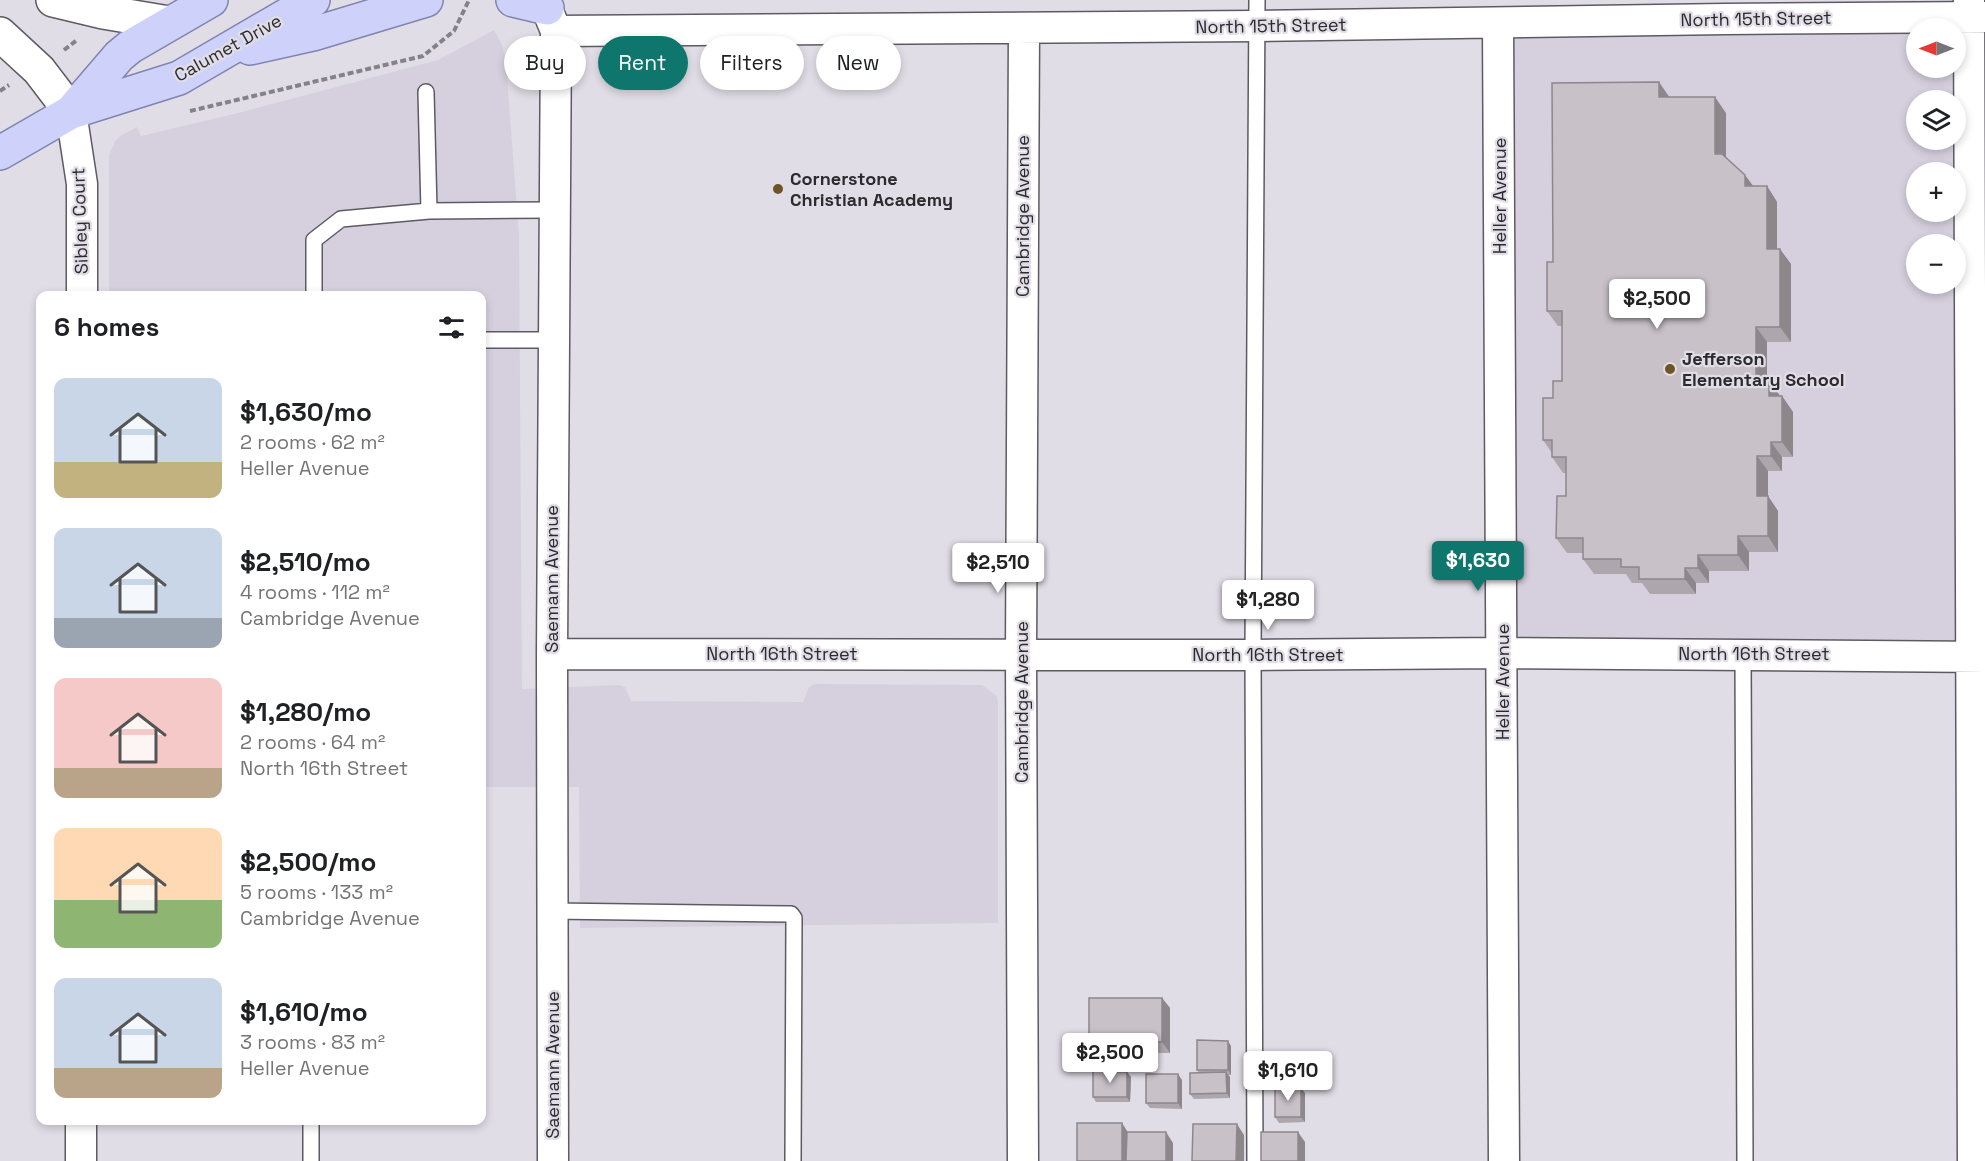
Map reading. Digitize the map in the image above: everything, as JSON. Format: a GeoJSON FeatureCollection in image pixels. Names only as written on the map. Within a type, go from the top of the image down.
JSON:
{"type":"FeatureCollection","features":[{"type":"Feature","properties":{"kind":"main road","name":"Calumet Drive"},"geometry":{"type":"LineString","coordinates":[[71,112],[123,53],[169,23],[211,0]]}},
{"type":"Feature","properties":{"kind":"main road"},"geometry":{"type":"LineString","coordinates":[[219,54],[313,34],[426,0]]}},
{"type":"Feature","properties":{"kind":"main road"},"geometry":{"type":"LineString","coordinates":[[513,0],[549,13]]}},
{"type":"Feature","properties":{"kind":"main road","name":"Calumet Drive"},"geometry":{"type":"LineString","coordinates":[[0,153],[71,112],[178,78],[311,1]]}},
{"type":"Feature","properties":{"kind":"street"},"geometry":{"type":"LineString","coordinates":[[54,0],[103,12],[169,23]]}},
{"type":"Feature","properties":{"kind":"street","name":"North 15th Street"},"geometry":{"type":"LineString","coordinates":[[549,13],[1024,28],[1257,13],[1498,24],[1725,9],[1974,12]]}},
{"type":"Feature","properties":{"kind":"street"},"geometry":{"type":"LineString","coordinates":[[1973,1161],[1979,657],[1974,12]]}},
{"type":"Feature","properties":{"kind":"street","name":"Saemann Avenue"},"geometry":{"type":"LineString","coordinates":[[549,13],[554,210],[553,1161]]}},
{"type":"Feature","properties":{"kind":"street","name":"Heller Avenue"},"geometry":{"type":"LineString","coordinates":[[1498,24],[1504,1161]]}},
{"type":"Feature","properties":{"kind":"street","name":"Cambridge Avenue"},"geometry":{"type":"LineString","coordinates":[[1023,1161],[1024,28]]}},
{"type":"Feature","properties":{"kind":"street"},"geometry":{"type":"LineString","coordinates":[[0,34],[39,70],[71,112]]}},
{"type":"Feature","properties":{"kind":"street","name":"Sibley Court"},"geometry":{"type":"LineString","coordinates":[[71,112],[82,184],[82,291]]}},
{"type":"Feature","properties":{"kind":"street","name":"North 16th Street"},"geometry":{"type":"LineString","coordinates":[[552,654],[1503,653],[1979,657]]}},
{"type":"Feature","properties":{"kind":"street"},"geometry":{"type":"LineString","coordinates":[[81,1125],[81,1161]]}},
{"type":"Feature","properties":{"kind":"lane"},"geometry":{"type":"LineString","coordinates":[[1255,1161],[1253,655],[1257,13]]}},
{"type":"Feature","properties":{"kind":"lane"},"geometry":{"type":"LineString","coordinates":[[426,92],[429,211]]}},
{"type":"Feature","properties":{"kind":"lane"},"geometry":{"type":"LineString","coordinates":[[314,291],[314,240],[341,219],[429,211],[554,210]]}},
{"type":"Feature","properties":{"kind":"lane"},"geometry":{"type":"LineString","coordinates":[[486,340],[553,340]]}},
{"type":"Feature","properties":{"kind":"lane"},"geometry":{"type":"LineString","coordinates":[[1743,654],[1745,1161]]}},
{"type":"Feature","properties":{"kind":"lane"},"geometry":{"type":"LineString","coordinates":[[552,910],[790,914],[794,918],[793,1161]]}},
{"type":"Feature","properties":{"kind":"lane"},"geometry":{"type":"LineString","coordinates":[[311,1125],[311,1161]]}},
{"type":"Feature","properties":{"kind":"path"},"geometry":{"type":"LineString","coordinates":[[186,112],[423,56],[454,31],[461,21],[469,0]]}},
{"type":"Feature","properties":{"kind":"shaded area"},"geometry":{"type":"Polygon","coordinates":[[[1969,17],[1972,657],[1503,653],[1498,24],[1969,17]]]}},
{"type":"Feature","properties":{"kind":"shaded area"},"geometry":{"type":"Polygon","coordinates":[[[494,30],[504,54],[504,90],[508,90],[519,236],[522,689],[619,685],[625,687],[631,701],[803,702],[809,687],[815,684],[982,685],[997,696],[998,702],[998,923],[580,928],[579,787],[486,787],[486,291],[109,291],[109,155],[115,141],[137,127],[141,136],[438,60],[494,30]]]}},
{"type":"Feature","properties":{"kind":"building","name":"Jefferson Elementary School"},"geometry":{"type":"Polygon","coordinates":[[[1659,82],[1659,97],[1715,97],[1715,154],[1722,154],[1745,175],[1745,186],[1767,186],[1767,249],[1780,249],[1780,327],[1756,327],[1756,380],[1769,380],[1769,396],[1782,396],[1782,442],[1771,442],[1771,456],[1757,456],[1757,496],[1768,496],[1768,536],[1738,536],[1738,555],[1698,555],[1698,568],[1685,568],[1685,579],[1639,579],[1639,567],[1621,567],[1621,559],[1583,559],[1583,538],[1556,538],[1557,496],[1566,496],[1566,457],[1552,457],[1552,440],[1543,440],[1543,398],[1553,398],[1553,381],[1562,381],[1562,311],[1547,311],[1547,262],[1553,262],[1552,83],[1659,82]]]}},
{"type":"Feature","properties":{"kind":"building"},"geometry":{"type":"Polygon","coordinates":[[[1089,998],[1162,998],[1162,1042],[1089,1042],[1089,998]]]}},
{"type":"Feature","properties":{"kind":"building"},"geometry":{"type":"Polygon","coordinates":[[[1197,1040],[1228,1041],[1228,1070],[1197,1070],[1197,1040]]]}},
{"type":"Feature","properties":{"kind":"building"},"geometry":{"type":"Polygon","coordinates":[[[1093,1071],[1127,1072],[1127,1097],[1093,1097],[1093,1071]]]}},
{"type":"Feature","properties":{"kind":"building"},"geometry":{"type":"Polygon","coordinates":[[[1226,1072],[1227,1093],[1190,1094],[1190,1073],[1226,1072]]]}},
{"type":"Feature","properties":{"kind":"building"},"geometry":{"type":"Polygon","coordinates":[[[1146,1074],[1178,1074],[1178,1103],[1146,1103],[1146,1074]]]}},
{"type":"Feature","properties":{"kind":"building"},"geometry":{"type":"Polygon","coordinates":[[[1275,1088],[1301,1088],[1301,1117],[1275,1117],[1275,1088]]]}},
{"type":"Feature","properties":{"kind":"building"},"geometry":{"type":"Polygon","coordinates":[[[1077,1123],[1122,1123],[1122,1161],[1077,1161],[1077,1123]]]}},
{"type":"Feature","properties":{"kind":"building"},"geometry":{"type":"Polygon","coordinates":[[[1193,1124],[1237,1124],[1236,1161],[1192,1161],[1193,1124]]]}},
{"type":"Feature","properties":{"kind":"building"},"geometry":{"type":"Polygon","coordinates":[[[1127,1132],[1166,1132],[1166,1161],[1126,1161],[1127,1132]]]}},
{"type":"Feature","properties":{"kind":"building"},"geometry":{"type":"Polygon","coordinates":[[[1261,1132],[1298,1132],[1298,1161],[1261,1161],[1261,1132]]]}},
{"type":"Feature","properties":{"kind":"place","name":"Cornerstone Christian Academy"},"geometry":{"type":"Point","coordinates":[778,189]}},
{"type":"Feature","properties":{"kind":"place","name":"Jefferson Elementary School"},"geometry":{"type":"Point","coordinates":[1670,369]}}]}
